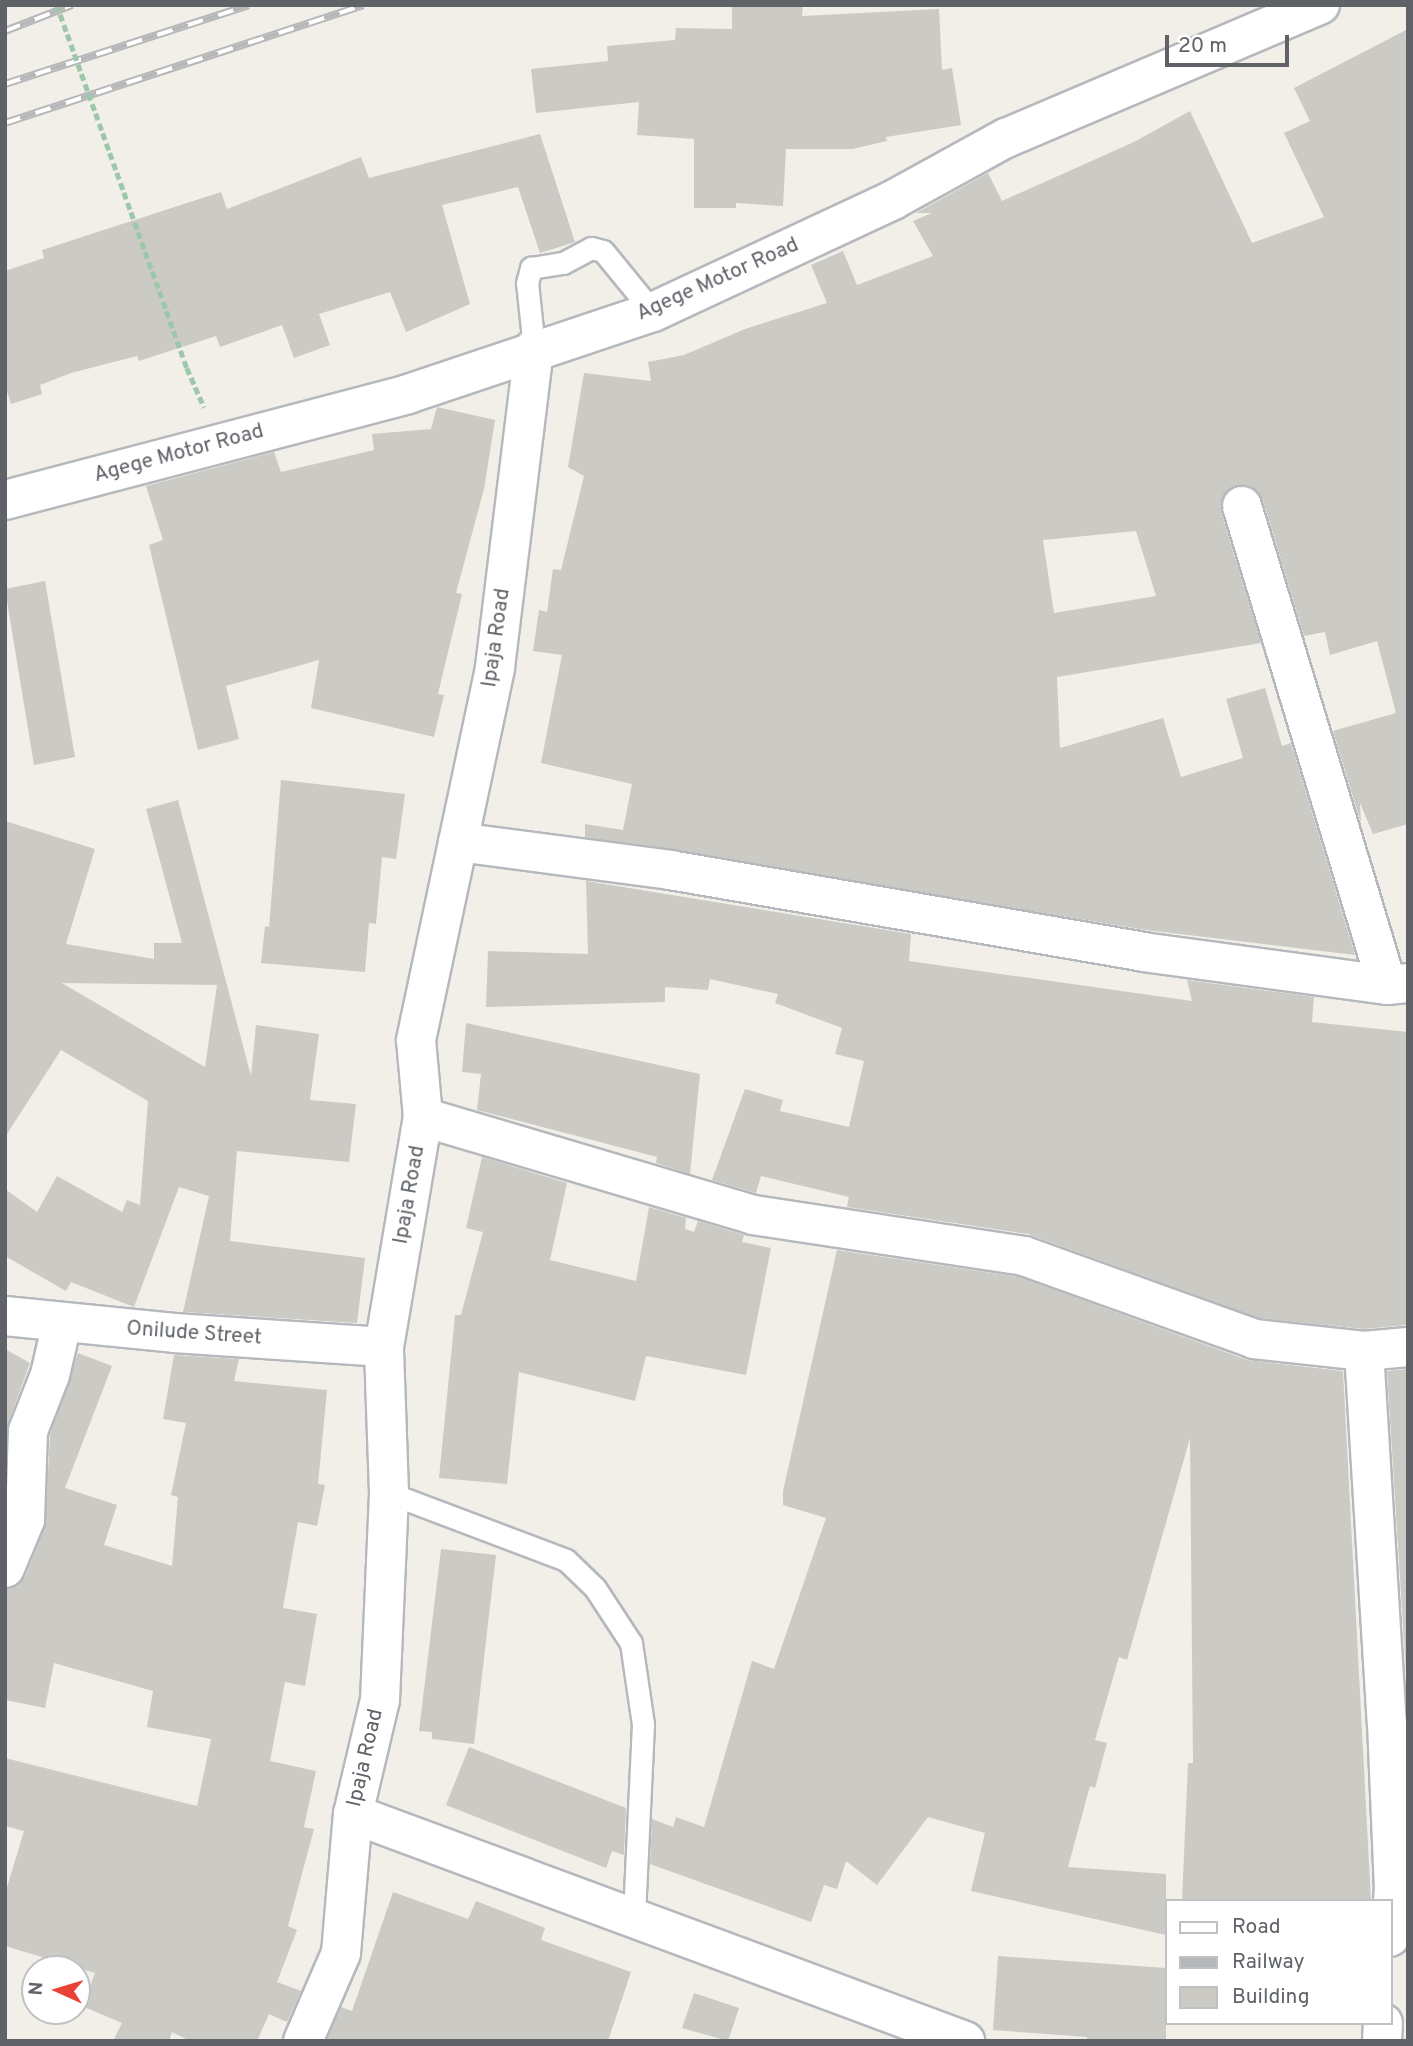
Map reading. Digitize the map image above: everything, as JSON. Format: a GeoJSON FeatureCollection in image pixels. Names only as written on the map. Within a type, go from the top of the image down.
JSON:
{"type":"FeatureCollection","features":[{"type":"Feature","properties":{"kind":"street","name":"Agege Motor Road"},"geometry":{"type":"LineString","coordinates":[[5,500],[408,394],[534,348],[653,312],[893,200],[1006,138],[1320,5]]}},
{"type":"Feature","properties":{"kind":"street","name":"Ipaja Road"},"geometry":{"type":"LineString","coordinates":[[303,2041],[341,1953],[353,1814],[380,1700],[389,1493],[384,1347],[423,1117],[416,1040],[495,667],[534,348]]}},
{"type":"Feature","properties":{"kind":"street"},"geometry":{"type":"LineString","coordinates":[[458,842],[670,870],[1143,952],[1397,984],[1242,506]]}},
{"type":"Feature","properties":{"kind":"street"},"geometry":{"type":"LineString","coordinates":[[423,1117],[753,1215],[1024,1256],[1254,1339],[1364,1351],[1408,1347]]}},
{"type":"Feature","properties":{"kind":"street","name":"Onilude Street"},"geometry":{"type":"LineString","coordinates":[[5,1315],[62,1323],[384,1347]]}},
{"type":"Feature","properties":{"kind":"street"},"geometry":{"type":"LineString","coordinates":[[5,1568],[25,1520],[28,1431],[50,1375],[62,1323]]}},
{"type":"Feature","properties":{"kind":"street"},"geometry":{"type":"LineString","coordinates":[[1364,1351],[1397,1723],[1392,1912]]}},
{"type":"Feature","properties":{"kind":"street"},"geometry":{"type":"LineString","coordinates":[[353,1814],[965,2041]]}},
{"type":"Feature","properties":{"kind":"lane"},"geometry":{"type":"LineString","coordinates":[[534,348],[527,283],[531,268],[563,264],[591,248],[603,251],[653,312]]}},
{"type":"Feature","properties":{"kind":"lane"},"geometry":{"type":"LineString","coordinates":[[389,1493],[566,1560],[596,1588],[631,1643],[643,1724],[634,1918]]}},
{"type":"Feature","properties":{"kind":"path"},"geometry":{"type":"LineString","coordinates":[[57,5],[187,368]]}},
{"type":"Feature","properties":{"kind":"building"},"geometry":{"type":"Polygon","coordinates":[[[732,5],[803,5],[802,16],[939,9],[942,70],[952,68],[961,125],[886,137],[887,141],[852,149],[786,149],[783,206],[736,203],[736,208],[694,208],[694,139],[637,135],[639,102],[536,113],[531,69],[608,61],[607,46],[675,40],[676,28],[732,29],[732,5]]]}},
{"type":"Feature","properties":{"kind":"building"},"geometry":{"type":"Polygon","coordinates":[[[1408,29],[1408,824],[1373,834],[1360,803],[1361,823],[1333,731],[1396,713],[1377,641],[1330,655],[1325,632],[1304,636],[1263,500],[1248,485],[1227,491],[1221,512],[1261,643],[1057,677],[1060,748],[1163,718],[1181,777],[1243,758],[1226,699],[1265,688],[1282,746],[1291,743],[1355,955],[1146,930],[585,837],[585,824],[623,830],[632,784],[541,763],[562,655],[533,651],[539,610],[547,612],[553,569],[561,570],[584,476],[568,467],[584,373],[651,381],[648,362],[684,355],[745,329],[827,303],[811,265],[843,251],[857,285],[933,256],[913,221],[932,213],[916,213],[988,173],[1002,201],[1134,142],[1190,111],[1252,243],[1324,217],[1284,133],[1310,121],[1294,88],[1408,29]],[[1136,531],[1043,540],[1054,613],[1156,596],[1136,531]]]}},
{"type":"Feature","properties":{"kind":"building"},"geometry":{"type":"Polygon","coordinates":[[[540,134],[575,242],[540,253],[518,187],[442,205],[470,304],[406,332],[390,292],[319,314],[330,345],[294,358],[282,325],[220,347],[216,336],[139,361],[137,356],[71,373],[40,385],[42,394],[11,404],[5,385],[5,271],[44,258],[42,250],[221,192],[227,209],[361,157],[369,178],[540,134]]]}},
{"type":"Feature","properties":{"kind":"building"},"geometry":{"type":"Polygon","coordinates":[[[437,407],[495,420],[484,489],[456,593],[462,594],[438,694],[444,695],[434,737],[311,708],[319,660],[226,686],[239,739],[198,750],[149,545],[163,540],[146,486],[274,452],[281,472],[374,450],[372,434],[431,429],[437,407]]]}},
{"type":"Feature","properties":{"kind":"building"},"geometry":{"type":"Polygon","coordinates":[[[45,581],[75,757],[34,765],[5,589],[45,581]]]}},
{"type":"Feature","properties":{"kind":"building"},"geometry":{"type":"Polygon","coordinates":[[[281,780],[405,794],[396,859],[382,857],[376,924],[369,923],[365,972],[261,963],[265,926],[269,927],[281,780]]]}},
{"type":"Feature","properties":{"kind":"building"},"geometry":{"type":"Polygon","coordinates":[[[178,800],[251,1076],[256,1025],[319,1034],[310,1100],[356,1104],[349,1162],[237,1151],[230,1241],[365,1258],[357,1323],[183,1312],[209,1196],[179,1187],[134,1307],[71,1282],[66,1291],[5,1256],[5,1189],[37,1212],[57,1176],[122,1212],[127,1200],[140,1205],[148,1101],[61,1050],[5,1137],[5,821],[95,849],[66,944],[154,959],[154,943],[182,943],[146,809],[178,800]],[[62,983],[205,1067],[217,985],[62,983]]]}},
{"type":"Feature","properties":{"kind":"building"},"geometry":{"type":"Polygon","coordinates":[[[586,881],[911,934],[909,961],[1192,1001],[1187,980],[1314,997],[1312,1022],[1408,1032],[1408,1325],[1364,1329],[1259,1318],[1028,1234],[847,1207],[849,1197],[761,1176],[756,1193],[712,1180],[745,1089],[783,1100],[780,1111],[849,1127],[864,1061],[835,1054],[842,1028],[775,1003],[778,994],[710,979],[708,990],[665,987],[665,1002],[486,1007],[488,951],[588,954],[586,881]]]}},
{"type":"Feature","properties":{"kind":"building"},"geometry":{"type":"Polygon","coordinates":[[[466,1023],[700,1074],[690,1174],[656,1163],[657,1157],[477,1110],[481,1074],[462,1072],[466,1023]]]}},
{"type":"Feature","properties":{"kind":"building"},"geometry":{"type":"Polygon","coordinates":[[[482,1157],[567,1183],[550,1260],[636,1281],[649,1207],[686,1218],[685,1229],[694,1232],[698,1221],[744,1235],[742,1242],[771,1248],[746,1375],[646,1356],[635,1401],[519,1372],[507,1484],[439,1478],[455,1315],[461,1315],[483,1232],[466,1228],[482,1157]]]}},
{"type":"Feature","properties":{"kind":"building"},"geometry":{"type":"Polygon","coordinates":[[[837,1250],[1019,1277],[1247,1360],[1343,1371],[1371,1899],[1182,1899],[1188,1763],[1193,1763],[1190,1438],[1127,1660],[1119,1657],[1095,1740],[1107,1743],[1095,1788],[1090,1786],[1068,1867],[1166,1874],[1164,1935],[971,1891],[985,1833],[928,1817],[877,1885],[846,1861],[837,1889],[824,1885],[811,1922],[650,1864],[652,1819],[673,1827],[676,1817],[704,1827],[752,1661],[774,1669],[826,1518],[783,1505],[783,1491],[837,1250]]]}},
{"type":"Feature","properties":{"kind":"building"},"geometry":{"type":"Polygon","coordinates":[[[5,1349],[30,1363],[8,1423],[5,1457],[5,1349]]]}},
{"type":"Feature","properties":{"kind":"building"},"geometry":{"type":"Polygon","coordinates":[[[78,1353],[112,1366],[65,1488],[117,1505],[104,1545],[172,1566],[178,1497],[171,1495],[186,1423],[163,1419],[174,1355],[239,1359],[234,1381],[327,1390],[318,1484],[325,1485],[317,1526],[298,1522],[283,1608],[317,1614],[305,1686],[285,1682],[270,1761],[316,1771],[304,1827],[314,1829],[288,1926],[297,1930],[277,1982],[301,1991],[287,2022],[269,2014],[257,2041],[190,2041],[172,2032],[169,2041],[113,2041],[122,2023],[91,2010],[91,1983],[95,1973],[91,1972],[91,1955],[35,1955],[5,1946],[5,1894],[24,1831],[5,1826],[5,1758],[197,1806],[211,1739],[147,1727],[153,1691],[54,1663],[45,1708],[5,1700],[5,1589],[18,1586],[25,1577],[45,1528],[50,1435],[78,1353]]]}},
{"type":"Feature","properties":{"kind":"building"},"geometry":{"type":"Polygon","coordinates":[[[1408,1369],[1408,1704],[1387,1371],[1408,1369]]]}},
{"type":"Feature","properties":{"kind":"building"},"geometry":{"type":"Polygon","coordinates":[[[441,1549],[496,1555],[474,1744],[432,1739],[432,1732],[419,1731],[441,1549]]]}},
{"type":"Feature","properties":{"kind":"building"},"geometry":{"type":"Polygon","coordinates":[[[469,1747],[626,1808],[624,1855],[612,1851],[606,1868],[446,1805],[469,1747]]]}},
{"type":"Feature","properties":{"kind":"building"},"geometry":{"type":"Polygon","coordinates":[[[393,1892],[468,1919],[476,1901],[545,1928],[541,1940],[631,1972],[608,2041],[327,2040],[341,2007],[352,2011],[393,1892]]]}},
{"type":"Feature","properties":{"kind":"building"},"geometry":{"type":"Polygon","coordinates":[[[998,1956],[1164,1968],[1166,2041],[1087,2041],[1087,2037],[993,2030],[998,1956]]]}},
{"type":"Feature","properties":{"kind":"building"},"geometry":{"type":"Polygon","coordinates":[[[694,1993],[739,2008],[728,2041],[682,2028],[694,1993]]]}},
{"type":"Feature","properties":{"kind":"railway"},"geometry":{"type":"LineString","coordinates":[[5,31],[72,5]]}},
{"type":"Feature","properties":{"kind":"railway"},"geometry":{"type":"LineString","coordinates":[[5,84],[249,5]]}},
{"type":"Feature","properties":{"kind":"railway"},"geometry":{"type":"LineString","coordinates":[[5,123],[363,5]]}}]}
